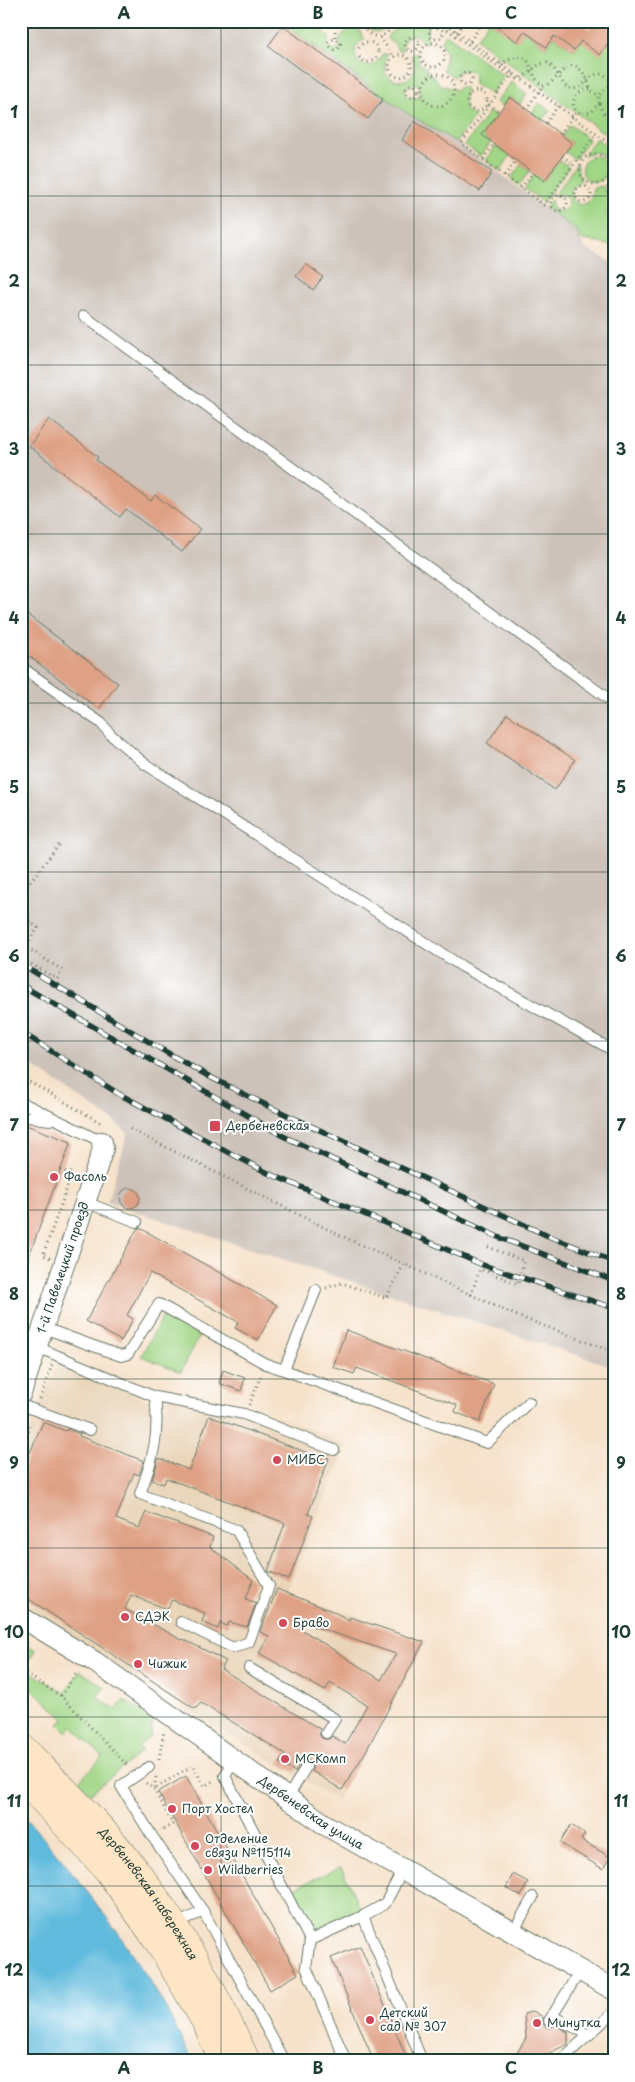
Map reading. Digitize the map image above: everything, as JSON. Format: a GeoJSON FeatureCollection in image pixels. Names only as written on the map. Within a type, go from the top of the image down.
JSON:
{"type":"FeatureCollection","features":[{"type":"Feature","properties":{"kind":"main road","name":"Дербеневская набережная"},"geometry":{"type":"LineString","coordinates":[[21,1747],[115,1845],[145,1882],[195,1962],[246,2061]]}},
{"type":"Feature","properties":{"kind":"main road","name":"Дербеневская набережная"},"geometry":{"type":"LineString","coordinates":[[21,1776],[113,1877],[157,1939],[207,2024],[223,2061]]}},
{"type":"Feature","properties":{"kind":"street","name":"1-й Павелецкий проезд"},"geometry":{"type":"LineString","coordinates":[[21,1393],[103,1149],[102,1142]]}},
{"type":"Feature","properties":{"kind":"street","name":"Дербеневская улица"},"geometry":{"type":"LineString","coordinates":[[21,1617],[95,1662],[327,1826],[614,1990]]}},
{"type":"Feature","properties":{"kind":"lane"},"geometry":{"type":"LineString","coordinates":[[84,316],[614,703]]}},
{"type":"Feature","properties":{"kind":"lane"},"geometry":{"type":"LineString","coordinates":[[21,667],[101,723],[111,735],[153,769],[463,968],[614,1051]]}},
{"type":"Feature","properties":{"kind":"lane"},"geometry":{"type":"LineString","coordinates":[[21,1102],[102,1142]]}},
{"type":"Feature","properties":{"kind":"lane"},"geometry":{"type":"LineString","coordinates":[[21,1116],[57,1120]]}},
{"type":"Feature","properties":{"kind":"lane"},"geometry":{"type":"LineString","coordinates":[[85,1202],[136,1222]]}},
{"type":"Feature","properties":{"kind":"lane"},"geometry":{"type":"LineString","coordinates":[[284,1370],[316,1290]]}},
{"type":"Feature","properties":{"kind":"lane"},"geometry":{"type":"LineString","coordinates":[[44,1328],[121,1356],[128,1354],[159,1304],[266,1364],[486,1443],[530,1402]]}},
{"type":"Feature","properties":{"kind":"lane"},"geometry":{"type":"LineString","coordinates":[[37,1347],[155,1397],[244,1414],[334,1450]]}},
{"type":"Feature","properties":{"kind":"lane"},"geometry":{"type":"LineString","coordinates":[[155,1397],[158,1418],[154,1454],[140,1494],[236,1530],[269,1586],[250,1642],[233,1648],[181,1622]]}},
{"type":"Feature","properties":{"kind":"lane"},"geometry":{"type":"LineString","coordinates":[[21,1405],[90,1430]]}},
{"type":"Feature","properties":{"kind":"lane"},"geometry":{"type":"LineString","coordinates":[[249,1668],[334,1719],[326,1733]]}},
{"type":"Feature","properties":{"kind":"lane"},"geometry":{"type":"LineString","coordinates":[[234,1760],[225,1776],[310,1940],[306,1967],[346,2061]]}},
{"type":"Feature","properties":{"kind":"lane"},"geometry":{"type":"LineString","coordinates":[[149,1767],[121,1786],[152,1836],[203,1911],[284,2061]]}},
{"type":"Feature","properties":{"kind":"lane"},"geometry":{"type":"LineString","coordinates":[[287,1799],[306,1767]]}},
{"type":"Feature","properties":{"kind":"lane"},"geometry":{"type":"LineString","coordinates":[[310,1940],[385,1904],[403,1869]]}},
{"type":"Feature","properties":{"kind":"lane"},"geometry":{"type":"LineString","coordinates":[[513,1932],[533,1897]]}},
{"type":"Feature","properties":{"kind":"lane"},"geometry":{"type":"LineString","coordinates":[[173,1926],[203,1911]]}},
{"type":"Feature","properties":{"kind":"lane"},"geometry":{"type":"LineString","coordinates":[[363,1916],[422,2061]]}},
{"type":"Feature","properties":{"kind":"lane"},"geometry":{"type":"LineString","coordinates":[[580,1971],[551,2018],[589,2035]]}},
{"type":"Feature","properties":{"kind":"lane"},"geometry":{"type":"LineString","coordinates":[[560,2061],[614,2012]]}},
{"type":"Feature","properties":{"kind":"path"},"geometry":{"type":"LineString","coordinates":[[335,21],[335,38]]}},
{"type":"Feature","properties":{"kind":"path"},"geometry":{"type":"LineString","coordinates":[[362,21],[363,28],[367,34],[373,37],[380,37],[391,30],[392,21]]}},
{"type":"Feature","properties":{"kind":"path"},"geometry":{"type":"LineString","coordinates":[[435,21],[470,41],[516,79],[525,77],[542,63],[547,63],[552,65],[559,74],[562,83],[570,88],[580,86],[592,75],[603,74],[610,78],[614,91]]}},
{"type":"Feature","properties":{"kind":"path"},"geometry":{"type":"LineString","coordinates":[[457,32],[465,21]]}},
{"type":"Feature","properties":{"kind":"path"},"geometry":{"type":"LineString","coordinates":[[470,41],[484,21]]}},
{"type":"Feature","properties":{"kind":"path"},"geometry":{"type":"LineString","coordinates":[[409,51],[415,52],[441,38],[444,32],[441,24]]}},
{"type":"Feature","properties":{"kind":"path"},"geometry":{"type":"LineString","coordinates":[[409,51],[405,43],[410,37],[418,39],[422,61],[431,67],[436,67],[444,60],[445,54],[440,46],[430,37],[429,29],[433,25],[441,24],[511,74]]}},
{"type":"Feature","properties":{"kind":"path"},"geometry":{"type":"LineString","coordinates":[[372,43],[373,37]]}},
{"type":"Feature","properties":{"kind":"path"},"geometry":{"type":"LineString","coordinates":[[380,37],[394,57]]}},
{"type":"Feature","properties":{"kind":"path"},"geometry":{"type":"LineString","coordinates":[[367,42],[372,43],[375,45],[378,54],[373,61],[364,61],[358,55],[360,46],[367,42]]}},
{"type":"Feature","properties":{"kind":"path"},"geometry":{"type":"LineString","coordinates":[[406,56],[409,51]]}},
{"type":"Feature","properties":{"kind":"path"},"geometry":{"type":"LineString","coordinates":[[406,56],[409,60],[410,69],[408,74],[399,77],[394,75],[389,67],[390,62],[394,57],[406,56]]}},
{"type":"Feature","properties":{"kind":"path"},"geometry":{"type":"LineString","coordinates":[[500,64],[512,58],[523,57],[527,59],[542,86]]}},
{"type":"Feature","properties":{"kind":"path"},"geometry":{"type":"LineString","coordinates":[[526,109],[542,86],[552,83],[565,68],[575,66],[583,72],[594,94],[599,95]]}},
{"type":"Feature","properties":{"kind":"path"},"geometry":{"type":"LineString","coordinates":[[436,67],[437,74]]}},
{"type":"Feature","properties":{"kind":"path"},"geometry":{"type":"LineString","coordinates":[[468,73],[472,79],[468,84],[463,85],[460,81],[460,75],[468,73]]}},
{"type":"Feature","properties":{"kind":"path"},"geometry":{"type":"LineString","coordinates":[[437,74],[447,77],[452,84],[452,96],[444,104],[434,105],[428,102],[420,91],[426,78],[437,74]]}},
{"type":"Feature","properties":{"kind":"path"},"geometry":{"type":"LineString","coordinates":[[511,74],[461,143],[544,205],[551,198],[574,164],[591,154],[603,156],[610,166],[606,188],[608,192],[614,194]]}},
{"type":"Feature","properties":{"kind":"path"},"geometry":{"type":"LineString","coordinates":[[521,78],[614,147]]}},
{"type":"Feature","properties":{"kind":"path"},"geometry":{"type":"LineString","coordinates":[[452,84],[460,81]]}},
{"type":"Feature","properties":{"kind":"path"},"geometry":{"type":"LineString","coordinates":[[590,89],[584,90],[574,97],[572,103],[577,111],[587,114],[596,108],[599,95],[613,83]]}},
{"type":"Feature","properties":{"kind":"path"},"geometry":{"type":"LineString","coordinates":[[468,84],[472,91]]}},
{"type":"Feature","properties":{"kind":"path"},"geometry":{"type":"LineString","coordinates":[[472,91],[477,90],[485,94],[486,108]]}},
{"type":"Feature","properties":{"kind":"path"},"geometry":{"type":"LineString","coordinates":[[472,91],[467,99],[469,107],[477,111],[486,108]]}},
{"type":"Feature","properties":{"kind":"path"},"geometry":{"type":"LineString","coordinates":[[598,103],[605,115],[614,122]]}},
{"type":"Feature","properties":{"kind":"path"},"geometry":{"type":"LineString","coordinates":[[489,104],[499,112]]}},
{"type":"Feature","properties":{"kind":"path"},"geometry":{"type":"LineString","coordinates":[[546,124],[558,106]]}},
{"type":"Feature","properties":{"kind":"path"},"geometry":{"type":"LineString","coordinates":[[560,134],[577,111]]}},
{"type":"Feature","properties":{"kind":"path"},"geometry":{"type":"LineString","coordinates":[[596,134],[580,159],[580,173],[582,178],[587,185],[591,192],[591,196],[589,200],[581,202],[575,196],[575,192],[581,186],[587,185],[598,184],[607,181],[614,181]]}},
{"type":"Feature","properties":{"kind":"path"},"geometry":{"type":"LineString","coordinates":[[608,142],[614,134]]}},
{"type":"Feature","properties":{"kind":"path"},"geometry":{"type":"LineString","coordinates":[[483,159],[494,144]]}},
{"type":"Feature","properties":{"kind":"path"},"geometry":{"type":"LineString","coordinates":[[562,156],[574,164]]}},
{"type":"Feature","properties":{"kind":"path"},"geometry":{"type":"LineString","coordinates":[[505,176],[516,160]]}},
{"type":"Feature","properties":{"kind":"path"},"geometry":{"type":"LineString","coordinates":[[521,188],[532,172]]}},
{"type":"Feature","properties":{"kind":"path"},"geometry":{"type":"LineString","coordinates":[[558,195],[566,198],[567,206],[565,209],[557,211],[552,204],[551,198],[558,195]]}},
{"type":"Feature","properties":{"kind":"path"},"geometry":{"type":"LineString","coordinates":[[614,205],[610,210],[614,212]]}},
{"type":"Feature","properties":{"kind":"path"},"geometry":{"type":"LineString","coordinates":[[21,893],[59,845]]}},
{"type":"Feature","properties":{"kind":"path"},"geometry":{"type":"LineString","coordinates":[[21,916],[38,928],[26,947],[62,970],[56,980],[21,958]]}},
{"type":"Feature","properties":{"kind":"path"},"geometry":{"type":"LineString","coordinates":[[130,1129],[337,1234],[515,1315],[614,1352]]}},
{"type":"Feature","properties":{"kind":"path"},"geometry":{"type":"LineString","coordinates":[[471,1295],[480,1269],[518,1284],[524,1261],[488,1248]]}},
{"type":"Feature","properties":{"kind":"path"},"geometry":{"type":"LineString","coordinates":[[316,1290],[342,1283],[386,1298],[404,1264]]}},
{"type":"Feature","properties":{"kind":"path"},"geometry":{"type":"LineString","coordinates":[[21,1450],[56,1354]]}},
{"type":"Feature","properties":{"kind":"path"},"geometry":{"type":"LineString","coordinates":[[244,1414],[266,1364]]}},
{"type":"Feature","properties":{"kind":"path"},"geometry":{"type":"LineString","coordinates":[[21,1648],[24,1642]]}},
{"type":"Feature","properties":{"kind":"path"},"geometry":{"type":"LineString","coordinates":[[61,1696],[81,1666]]}},
{"type":"Feature","properties":{"kind":"path"},"geometry":{"type":"LineString","coordinates":[[21,1673],[61,1696],[136,1776],[154,1789],[173,1824],[152,1836]]}},
{"type":"Feature","properties":{"kind":"shaded area"},"geometry":{"type":"Polygon","coordinates":[[[21,21],[279,21],[407,113],[457,142],[577,231],[584,248],[614,263],[614,1367],[107,1202],[128,1133],[114,1121],[21,1058],[21,21]]]}},
{"type":"Feature","properties":{"kind":"shaded area"},"geometry":{"type":"Polygon","coordinates":[[[57,1363],[168,1409],[169,1388],[249,1406],[347,1444],[287,1592],[427,1641],[367,1751],[337,1800],[21,1609],[21,1451],[57,1363]]]}},
{"type":"Feature","properties":{"kind":"green space"},"geometry":{"type":"Polygon","coordinates":[[[279,21],[318,21],[320,28],[329,37],[328,46],[334,51],[341,47],[339,39],[349,29],[353,21],[358,21],[360,32],[365,39],[359,43],[355,52],[358,62],[370,66],[378,61],[382,54],[386,54],[385,72],[391,78],[403,81],[412,74],[414,63],[411,57],[417,53],[419,63],[441,85],[456,90],[460,87],[465,88],[464,104],[466,111],[475,116],[456,142],[407,113],[279,21]],[[412,84],[405,88],[405,94],[408,97],[420,98],[419,84],[412,84]]]}},
{"type":"Feature","properties":{"kind":"green space"},"geometry":{"type":"Polygon","coordinates":[[[367,21],[387,21],[388,23],[383,30],[376,32],[370,30],[367,21]]]}},
{"type":"Feature","properties":{"kind":"green space"},"geometry":{"type":"Polygon","coordinates":[[[398,21],[429,21],[431,23],[427,29],[427,42],[423,43],[416,35],[408,36],[403,41],[403,50],[398,51],[394,42],[390,42],[387,38],[389,34],[396,30],[398,21]]]}},
{"type":"Feature","properties":{"kind":"green space"},"geometry":{"type":"Polygon","coordinates":[[[489,21],[516,41],[524,31],[546,47],[554,36],[574,50],[581,41],[608,44],[614,48],[614,120],[604,133],[476,39],[489,21]]]}},
{"type":"Feature","properties":{"kind":"green space"},"geometry":{"type":"Polygon","coordinates":[[[446,34],[504,76],[490,95],[485,89],[474,85],[475,77],[470,70],[460,71],[454,77],[443,70],[446,53],[441,41],[446,34]]]}},
{"type":"Feature","properties":{"kind":"green space"},"geometry":{"type":"Polygon","coordinates":[[[511,82],[527,94],[520,104],[510,97],[502,107],[496,102],[511,82]]]}},
{"type":"Feature","properties":{"kind":"green space"},"geometry":{"type":"Polygon","coordinates":[[[539,103],[550,111],[542,121],[532,113],[539,103]]]}},
{"type":"Feature","properties":{"kind":"green space"},"geometry":{"type":"Polygon","coordinates":[[[489,112],[496,116],[482,135],[491,142],[481,156],[465,145],[489,112]]]}},
{"type":"Feature","properties":{"kind":"green space"},"geometry":{"type":"Polygon","coordinates":[[[570,125],[589,139],[575,159],[565,152],[572,143],[562,136],[570,125]]]}},
{"type":"Feature","properties":{"kind":"green space"},"geometry":{"type":"Polygon","coordinates":[[[596,138],[614,152],[614,178],[612,176],[613,167],[608,157],[596,152],[584,155],[596,138]]]}},
{"type":"Feature","properties":{"kind":"green space"},"geometry":{"type":"Polygon","coordinates":[[[496,146],[510,156],[500,171],[486,160],[496,146]]]}},
{"type":"Feature","properties":{"kind":"green space"},"geometry":{"type":"Polygon","coordinates":[[[595,156],[604,160],[608,169],[604,178],[595,182],[586,178],[582,169],[586,160],[595,156]]]}},
{"type":"Feature","properties":{"kind":"green space"},"geometry":{"type":"Polygon","coordinates":[[[559,160],[569,167],[543,202],[525,189],[535,174],[544,181],[559,160]]]}},
{"type":"Feature","properties":{"kind":"green space"},"geometry":{"type":"Polygon","coordinates":[[[577,163],[581,180],[573,187],[571,192],[575,202],[582,205],[586,203],[592,195],[593,188],[602,186],[607,192],[614,195],[614,200],[606,211],[614,216],[614,246],[580,239],[577,231],[545,207],[551,200],[553,209],[561,212],[568,206],[567,197],[562,194],[554,196],[577,163]]]}},
{"type":"Feature","properties":{"kind":"green space"},"geometry":{"type":"Polygon","coordinates":[[[521,164],[530,171],[519,185],[511,179],[521,164]]]}},
{"type":"Feature","properties":{"kind":"green space"},"geometry":{"type":"Polygon","coordinates":[[[163,1316],[200,1335],[181,1372],[141,1356],[163,1316]]]}},
{"type":"Feature","properties":{"kind":"green space"},"geometry":{"type":"Polygon","coordinates":[[[25,1645],[36,1649],[24,1668],[65,1693],[80,1671],[105,1687],[97,1697],[116,1710],[124,1700],[153,1718],[151,1736],[138,1747],[142,1751],[90,1794],[77,1783],[103,1757],[72,1727],[67,1732],[59,1724],[64,1719],[21,1678],[21,1655],[25,1645]]]}},
{"type":"Feature","properties":{"kind":"green space"},"geometry":{"type":"Polygon","coordinates":[[[341,1867],[361,1910],[314,1932],[292,1889],[341,1867]]]}},
{"type":"Feature","properties":{"kind":"water"},"geometry":{"type":"Polygon","coordinates":[[[21,1813],[79,1881],[114,1928],[163,2003],[192,2061],[21,2061],[21,1813]]]}},
{"type":"Feature","properties":{"kind":"building"},"geometry":{"type":"Polygon","coordinates":[[[489,21],[579,21],[589,29],[595,21],[602,21],[614,30],[614,48],[608,44],[600,55],[581,41],[574,50],[554,36],[546,47],[524,31],[517,42],[489,21]]]}},
{"type":"Feature","properties":{"kind":"building"},"geometry":{"type":"Polygon","coordinates":[[[283,26],[383,99],[368,119],[268,46],[283,26]]]}},
{"type":"Feature","properties":{"kind":"building"},"geometry":{"type":"Polygon","coordinates":[[[510,97],[572,143],[544,181],[482,135],[510,97]]]}},
{"type":"Feature","properties":{"kind":"building"},"geometry":{"type":"Polygon","coordinates":[[[414,121],[492,172],[480,191],[402,140],[414,121]]]}},
{"type":"Feature","properties":{"kind":"building"},"geometry":{"type":"Polygon","coordinates":[[[306,264],[323,277],[313,290],[296,276],[306,264]]]}},
{"type":"Feature","properties":{"kind":"building"},"geometry":{"type":"Polygon","coordinates":[[[49,419],[98,457],[96,460],[151,501],[155,495],[200,529],[182,552],[126,509],[120,517],[29,446],[49,419]]]}},
{"type":"Feature","properties":{"kind":"building"},"geometry":{"type":"Polygon","coordinates":[[[21,610],[118,683],[99,709],[21,650],[21,610]]]}},
{"type":"Feature","properties":{"kind":"building"},"geometry":{"type":"Polygon","coordinates":[[[507,714],[575,760],[555,790],[487,743],[507,714]]]}},
{"type":"Feature","properties":{"kind":"building"},"geometry":{"type":"Polygon","coordinates":[[[26,1125],[71,1142],[23,1272],[21,1272],[21,1137],[26,1125]]]}},
{"type":"Feature","properties":{"kind":"building"},"geometry":{"type":"Polygon","coordinates":[[[126,1188],[134,1188],[140,1194],[140,1202],[134,1208],[126,1208],[120,1202],[120,1194],[126,1188]]]}},
{"type":"Feature","properties":{"kind":"building"},"geometry":{"type":"Polygon","coordinates":[[[140,1228],[277,1305],[258,1340],[235,1328],[238,1322],[150,1273],[127,1315],[133,1319],[121,1341],[86,1321],[137,1229],[140,1228]]]}},
{"type":"Feature","properties":{"kind":"building"},"geometry":{"type":"Polygon","coordinates":[[[346,1330],[494,1384],[480,1422],[455,1412],[457,1405],[357,1368],[354,1374],[333,1367],[346,1330]]]}},
{"type":"Feature","properties":{"kind":"building"},"geometry":{"type":"Polygon","coordinates":[[[223,1370],[245,1378],[241,1391],[219,1383],[223,1370]]]}},
{"type":"Feature","properties":{"kind":"building"},"geometry":{"type":"Polygon","coordinates":[[[209,1416],[316,1456],[317,1454],[329,1458],[308,1514],[313,1516],[289,1580],[268,1571],[285,1523],[166,1478],[164,1484],[152,1480],[159,1458],[189,1470],[209,1416]]]}},
{"type":"Feature","properties":{"kind":"building"},"geometry":{"type":"Polygon","coordinates":[[[43,1422],[80,1434],[79,1436],[144,1461],[139,1475],[134,1473],[116,1519],[139,1528],[146,1512],[213,1537],[210,1547],[253,1580],[246,1599],[256,1603],[247,1627],[229,1622],[227,1626],[220,1623],[218,1629],[202,1622],[205,1613],[172,1600],[167,1609],[131,1595],[125,1609],[226,1661],[221,1669],[320,1729],[320,1736],[323,1739],[329,1739],[332,1736],[345,1744],[367,1705],[330,1683],[325,1691],[259,1653],[269,1636],[260,1632],[277,1589],[332,1611],[349,1620],[350,1617],[424,1642],[366,1751],[342,1790],[312,1771],[312,1764],[309,1761],[302,1761],[295,1772],[279,1763],[285,1754],[201,1703],[195,1709],[21,1594],[21,1474],[43,1422]],[[295,1620],[293,1624],[381,1680],[396,1654],[295,1620]]]}},
{"type":"Feature","properties":{"kind":"building"},"geometry":{"type":"Polygon","coordinates":[[[186,1776],[298,1974],[270,1990],[158,1792],[186,1776]]]}},
{"type":"Feature","properties":{"kind":"building"},"geometry":{"type":"Polygon","coordinates":[[[571,1825],[585,1834],[581,1840],[610,1857],[603,1869],[560,1843],[571,1825]]]}},
{"type":"Feature","properties":{"kind":"building"},"geometry":{"type":"Polygon","coordinates":[[[513,1874],[528,1882],[521,1896],[506,1888],[513,1874]]]}},
{"type":"Feature","properties":{"kind":"building"},"geometry":{"type":"Polygon","coordinates":[[[360,1946],[408,2061],[374,2061],[368,2047],[331,1958],[360,1946]]]}},
{"type":"Feature","properties":{"kind":"building"},"geometry":{"type":"Polygon","coordinates":[[[533,2011],[543,2017],[543,2024],[546,2027],[549,2028],[555,2025],[568,2032],[568,2044],[549,2053],[544,2061],[512,2061],[526,2038],[524,2014],[533,2011]]]}},
{"type":"Feature","properties":{"kind":"railway"},"geometry":{"type":"LineString","coordinates":[[21,964],[210,1077],[270,1107],[546,1235],[614,1262]]}},
{"type":"Feature","properties":{"kind":"railway"},"geometry":{"type":"LineString","coordinates":[[21,985],[283,1136],[498,1237],[614,1281]]}},
{"type":"Feature","properties":{"kind":"railway"},"geometry":{"type":"LineString","coordinates":[[21,1032],[119,1094],[268,1173],[483,1265],[614,1308]]}},
{"type":"Feature","properties":{"kind":"place","name":"Дербеневская"},"geometry":{"type":"Point","coordinates":[215,1126]}},
{"type":"Feature","properties":{"kind":"place","name":"Фасоль"},"geometry":{"type":"Point","coordinates":[54,1177]}},
{"type":"Feature","properties":{"kind":"place","name":"МИБС"},"geometry":{"type":"Point","coordinates":[277,1460]}},
{"type":"Feature","properties":{"kind":"place","name":"СДЭК"},"geometry":{"type":"Point","coordinates":[125,1617]}},
{"type":"Feature","properties":{"kind":"place","name":"Браво"},"geometry":{"type":"Point","coordinates":[283,1623]}},
{"type":"Feature","properties":{"kind":"place","name":"Чижик"},"geometry":{"type":"Point","coordinates":[138,1664]}},
{"type":"Feature","properties":{"kind":"place","name":"МСКомп"},"geometry":{"type":"Point","coordinates":[285,1759]}},
{"type":"Feature","properties":{"kind":"place","name":"Порт Хостел"},"geometry":{"type":"Point","coordinates":[172,1809]}},
{"type":"Feature","properties":{"kind":"place","name":"Отделение связи №115114"},"geometry":{"type":"Point","coordinates":[195,1846]}},
{"type":"Feature","properties":{"kind":"place","name":"Wildberries"},"geometry":{"type":"Point","coordinates":[208,1870]}},
{"type":"Feature","properties":{"kind":"place","name":"Детский сад № 307"},"geometry":{"type":"Point","coordinates":[370,2020]}},
{"type":"Feature","properties":{"kind":"place","name":"Минутка"},"geometry":{"type":"Point","coordinates":[537,2023]}}]}
